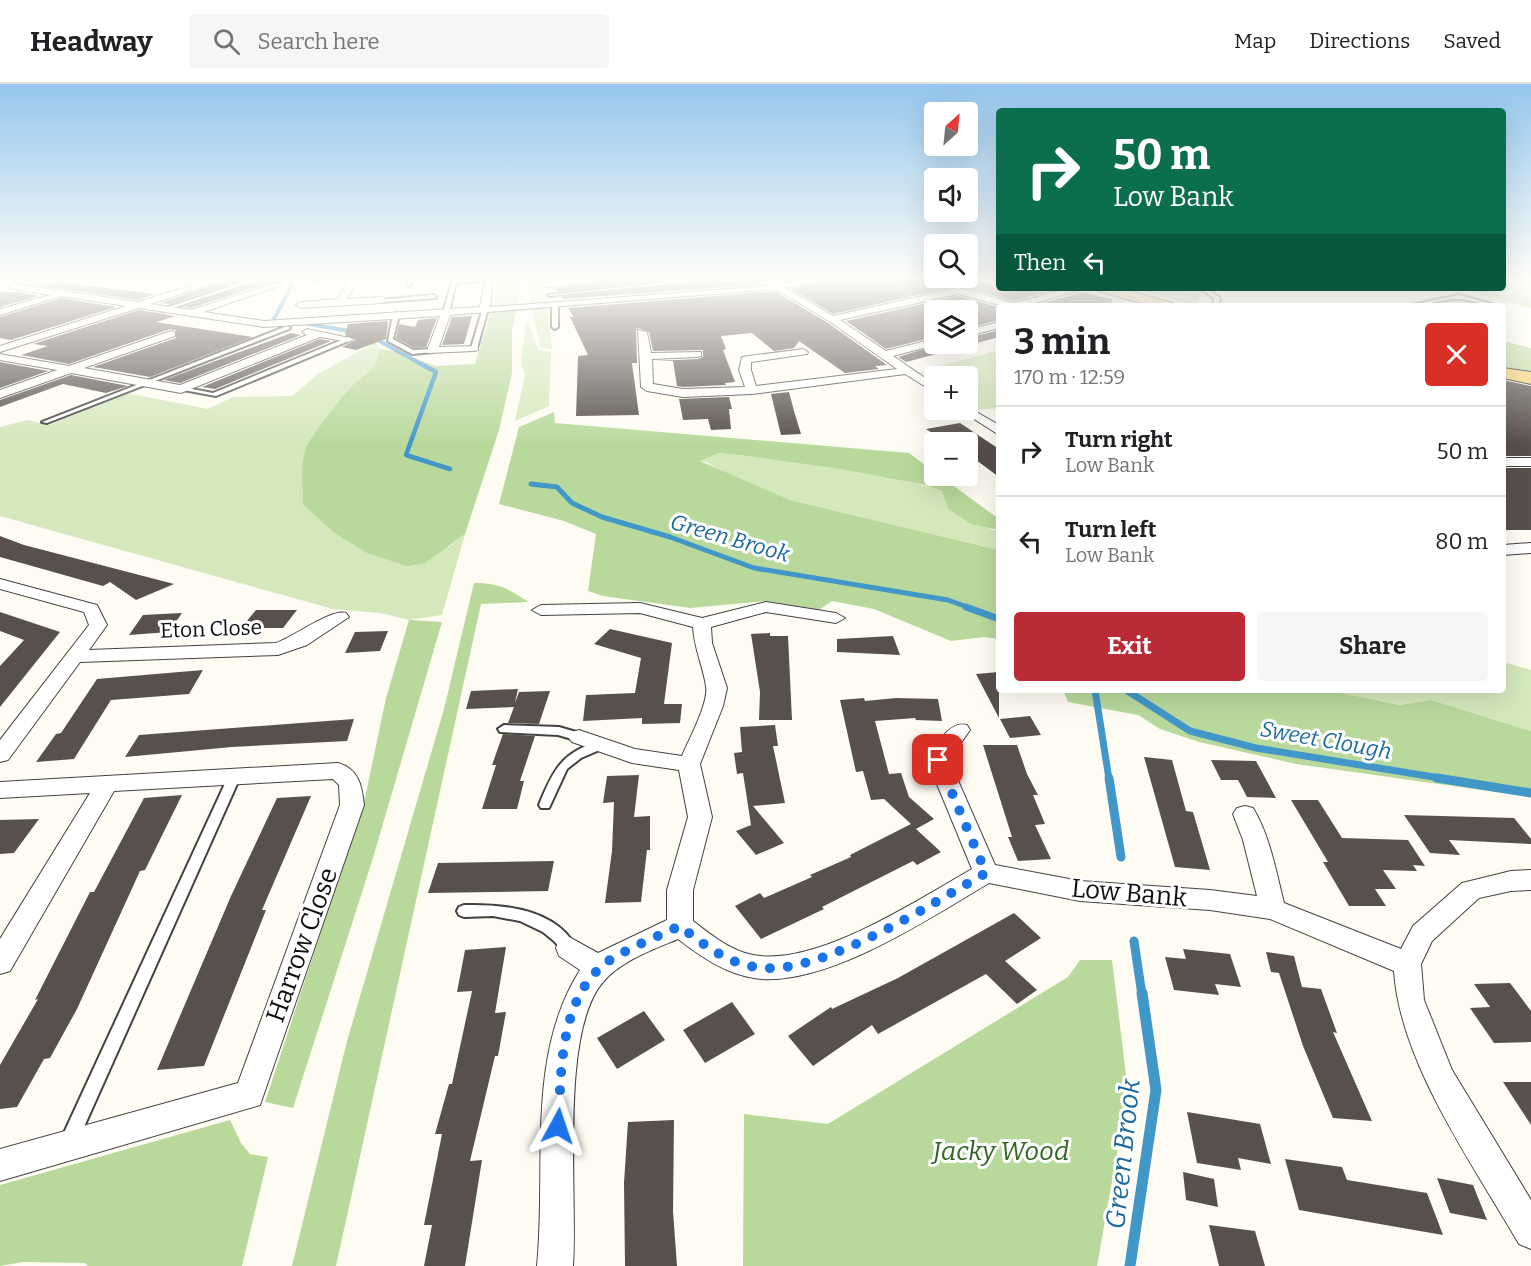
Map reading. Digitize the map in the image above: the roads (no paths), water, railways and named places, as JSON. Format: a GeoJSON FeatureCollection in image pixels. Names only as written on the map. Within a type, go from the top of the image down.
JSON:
{"type":"FeatureCollection","features":[{"type":"Feature","properties":{"kind":"main road"},"geometry":{"type":"LineString","coordinates":[[1506,374],[1531,378]]}},
{"type":"Feature","properties":{"kind":"street"},"geometry":{"type":"LineString","coordinates":[[0,349],[47,334]]}},
{"type":"Feature","properties":{"kind":"street"},"geometry":{"type":"LineString","coordinates":[[0,394],[171,334]]}},
{"type":"Feature","properties":{"kind":"street"},"geometry":{"type":"LineString","coordinates":[[0,357],[181,389],[319,334]]}},
{"type":"Feature","properties":{"kind":"street"},"geometry":{"type":"LineString","coordinates":[[320,334],[349,339]]}},
{"type":"Feature","properties":{"kind":"street"},"geometry":{"type":"LineString","coordinates":[[438,334],[432,351],[474,348]]}},
{"type":"Feature","properties":{"kind":"street"},"geometry":{"type":"LineString","coordinates":[[642,334],[647,387],[683,393],[752,390],[906,371]]}},
{"type":"Feature","properties":{"kind":"street"},"geometry":{"type":"LineString","coordinates":[[853,334],[924,383]]}},
{"type":"Feature","properties":{"kind":"street"},"geometry":{"type":"LineString","coordinates":[[883,355],[924,345]]}},
{"type":"Feature","properties":{"kind":"street"},"geometry":{"type":"LineString","coordinates":[[752,390],[745,370],[744,354],[803,352]]}},
{"type":"Feature","properties":{"kind":"street"},"geometry":{"type":"LineString","coordinates":[[646,356],[697,354]]}},
{"type":"Feature","properties":{"kind":"street"},"geometry":{"type":"LineString","coordinates":[[978,418],[996,429]]}},
{"type":"Feature","properties":{"kind":"street"},"geometry":{"type":"LineString","coordinates":[[1506,462],[1531,462]]}},
{"type":"Feature","properties":{"kind":"street"},"geometry":{"type":"LineString","coordinates":[[1506,550],[1531,548]]}},
{"type":"Feature","properties":{"kind":"street"},"geometry":{"type":"LineString","coordinates":[[0,584],[91,609],[98,624],[0,755]]}},
{"type":"Feature","properties":{"kind":"street"},"geometry":{"type":"LineString","coordinates":[[540,610],[640,608],[702,624],[766,607],[836,618]]}},
{"type":"Feature","properties":{"kind":"street","name":"Eton Close"},"geometry":{"type":"LineString","coordinates":[[76,656],[278,649],[300,641],[340,617]]}},
{"type":"Feature","properties":{"kind":"street"},"geometry":{"type":"LineString","coordinates":[[680,926],[680,890],[700,817],[689,764],[713,706],[717,688],[703,643],[702,624]]}},
{"type":"Feature","properties":{"kind":"street"},"geometry":{"type":"LineString","coordinates":[[680,926],[717,954],[756,968],[790,966],[830,955],[887,928],[986,873],[938,760],[960,730]]}},
{"type":"Feature","properties":{"kind":"street"},"geometry":{"type":"LineString","coordinates":[[579,737],[632,756],[689,764]]}},
{"type":"Feature","properties":{"kind":"street","name":"Harrow Close"},"geometry":{"type":"LineString","coordinates":[[0,790],[108,782],[338,771],[350,783],[352,805],[249,1095],[0,1164]]}},
{"type":"Feature","properties":{"kind":"street"},"geometry":{"type":"LineString","coordinates":[[0,963],[108,782]]}},
{"type":"Feature","properties":{"kind":"street"},"geometry":{"type":"LineString","coordinates":[[1245,814],[1256,840],[1273,909]]}},
{"type":"Feature","properties":{"kind":"street","name":"Low Bank"},"geometry":{"type":"LineString","coordinates":[[986,873],[1080,891],[1210,900],[1273,909],[1407,964]]}},
{"type":"Feature","properties":{"kind":"street"},"geometry":{"type":"LineString","coordinates":[[1531,880],[1511,881],[1471,890],[1422,934],[1407,964],[1410,1000],[1440,1078],[1531,1232]]}},
{"type":"Feature","properties":{"kind":"street"},"geometry":{"type":"LineString","coordinates":[[555,1266],[559,1244],[558,1126],[565,1037],[578,996],[599,969],[613,959],[680,926]]}},
{"type":"Feature","properties":{"kind":"street"},"geometry":{"type":"LineString","coordinates":[[569,948],[599,969]]}},
{"type":"Feature","properties":{"kind":"lane"},"geometry":{"type":"LineString","coordinates":[[45,422],[271,334]]}},
{"type":"Feature","properties":{"kind":"lane"},"geometry":{"type":"LineString","coordinates":[[391,334],[390,340],[412,352],[432,351]]}},
{"type":"Feature","properties":{"kind":"lane"},"geometry":{"type":"LineString","coordinates":[[474,348],[478,334]]}},
{"type":"Feature","properties":{"kind":"lane"},"geometry":{"type":"LineString","coordinates":[[181,389],[214,395],[349,339]]}},
{"type":"Feature","properties":{"kind":"lane"},"geometry":{"type":"LineString","coordinates":[[504,729],[559,730],[579,737]]}},
{"type":"Feature","properties":{"kind":"lane"},"geometry":{"type":"LineString","coordinates":[[546,805],[564,763],[577,754],[600,745]]}},
{"type":"Feature","properties":{"kind":"lane"},"geometry":{"type":"LineString","coordinates":[[67,1146],[235,775]]}},
{"type":"Feature","properties":{"kind":"lane"},"geometry":{"type":"LineString","coordinates":[[464,911],[504,911],[525,917],[555,932],[569,948]]}},
{"type":"Feature","properties":{"kind":"waterway"},"geometry":{"type":"LineString","coordinates":[[374,338],[423,365]]}},
{"type":"Feature","properties":{"kind":"waterway"},"geometry":{"type":"LineString","coordinates":[[421,364],[436,372],[406,455],[450,469]]}},
{"type":"Feature","properties":{"kind":"waterway","name":"Green Brook"},"geometry":{"type":"LineString","coordinates":[[531,484],[557,487],[572,503],[602,517],[670,537],[754,568],[948,600],[970,608]]}},
{"type":"Feature","properties":{"kind":"waterway","name":"Green Brook"},"geometry":{"type":"LineString","coordinates":[[966,607],[996,618]]}},
{"type":"Feature","properties":{"kind":"waterway","name":"Green Brook"},"geometry":{"type":"LineString","coordinates":[[1095,693],[1109,779]]}},
{"type":"Feature","properties":{"kind":"waterway","name":"Sweet Clough"},"geometry":{"type":"LineString","coordinates":[[1131,693],[1190,731],[1256,748],[1446,779]]}},
{"type":"Feature","properties":{"kind":"waterway","name":"Green Brook"},"geometry":{"type":"LineString","coordinates":[[1109,778],[1121,857]]}},
{"type":"Feature","properties":{"kind":"waterway","name":"Sweet Clough"},"geometry":{"type":"LineString","coordinates":[[1437,778],[1531,793]]}},
{"type":"Feature","properties":{"kind":"waterway","name":"Green Brook"},"geometry":{"type":"LineString","coordinates":[[1134,941],[1142,995]]}},
{"type":"Feature","properties":{"kind":"waterway","name":"Green Brook"},"geometry":{"type":"LineString","coordinates":[[1130,1266],[1156,1090],[1142,993]]}},
{"type":"Feature","properties":{"kind":"park label","name":"Jacky Wood"},"geometry":{"type":"Point","coordinates":[1001,1151]}}]}
